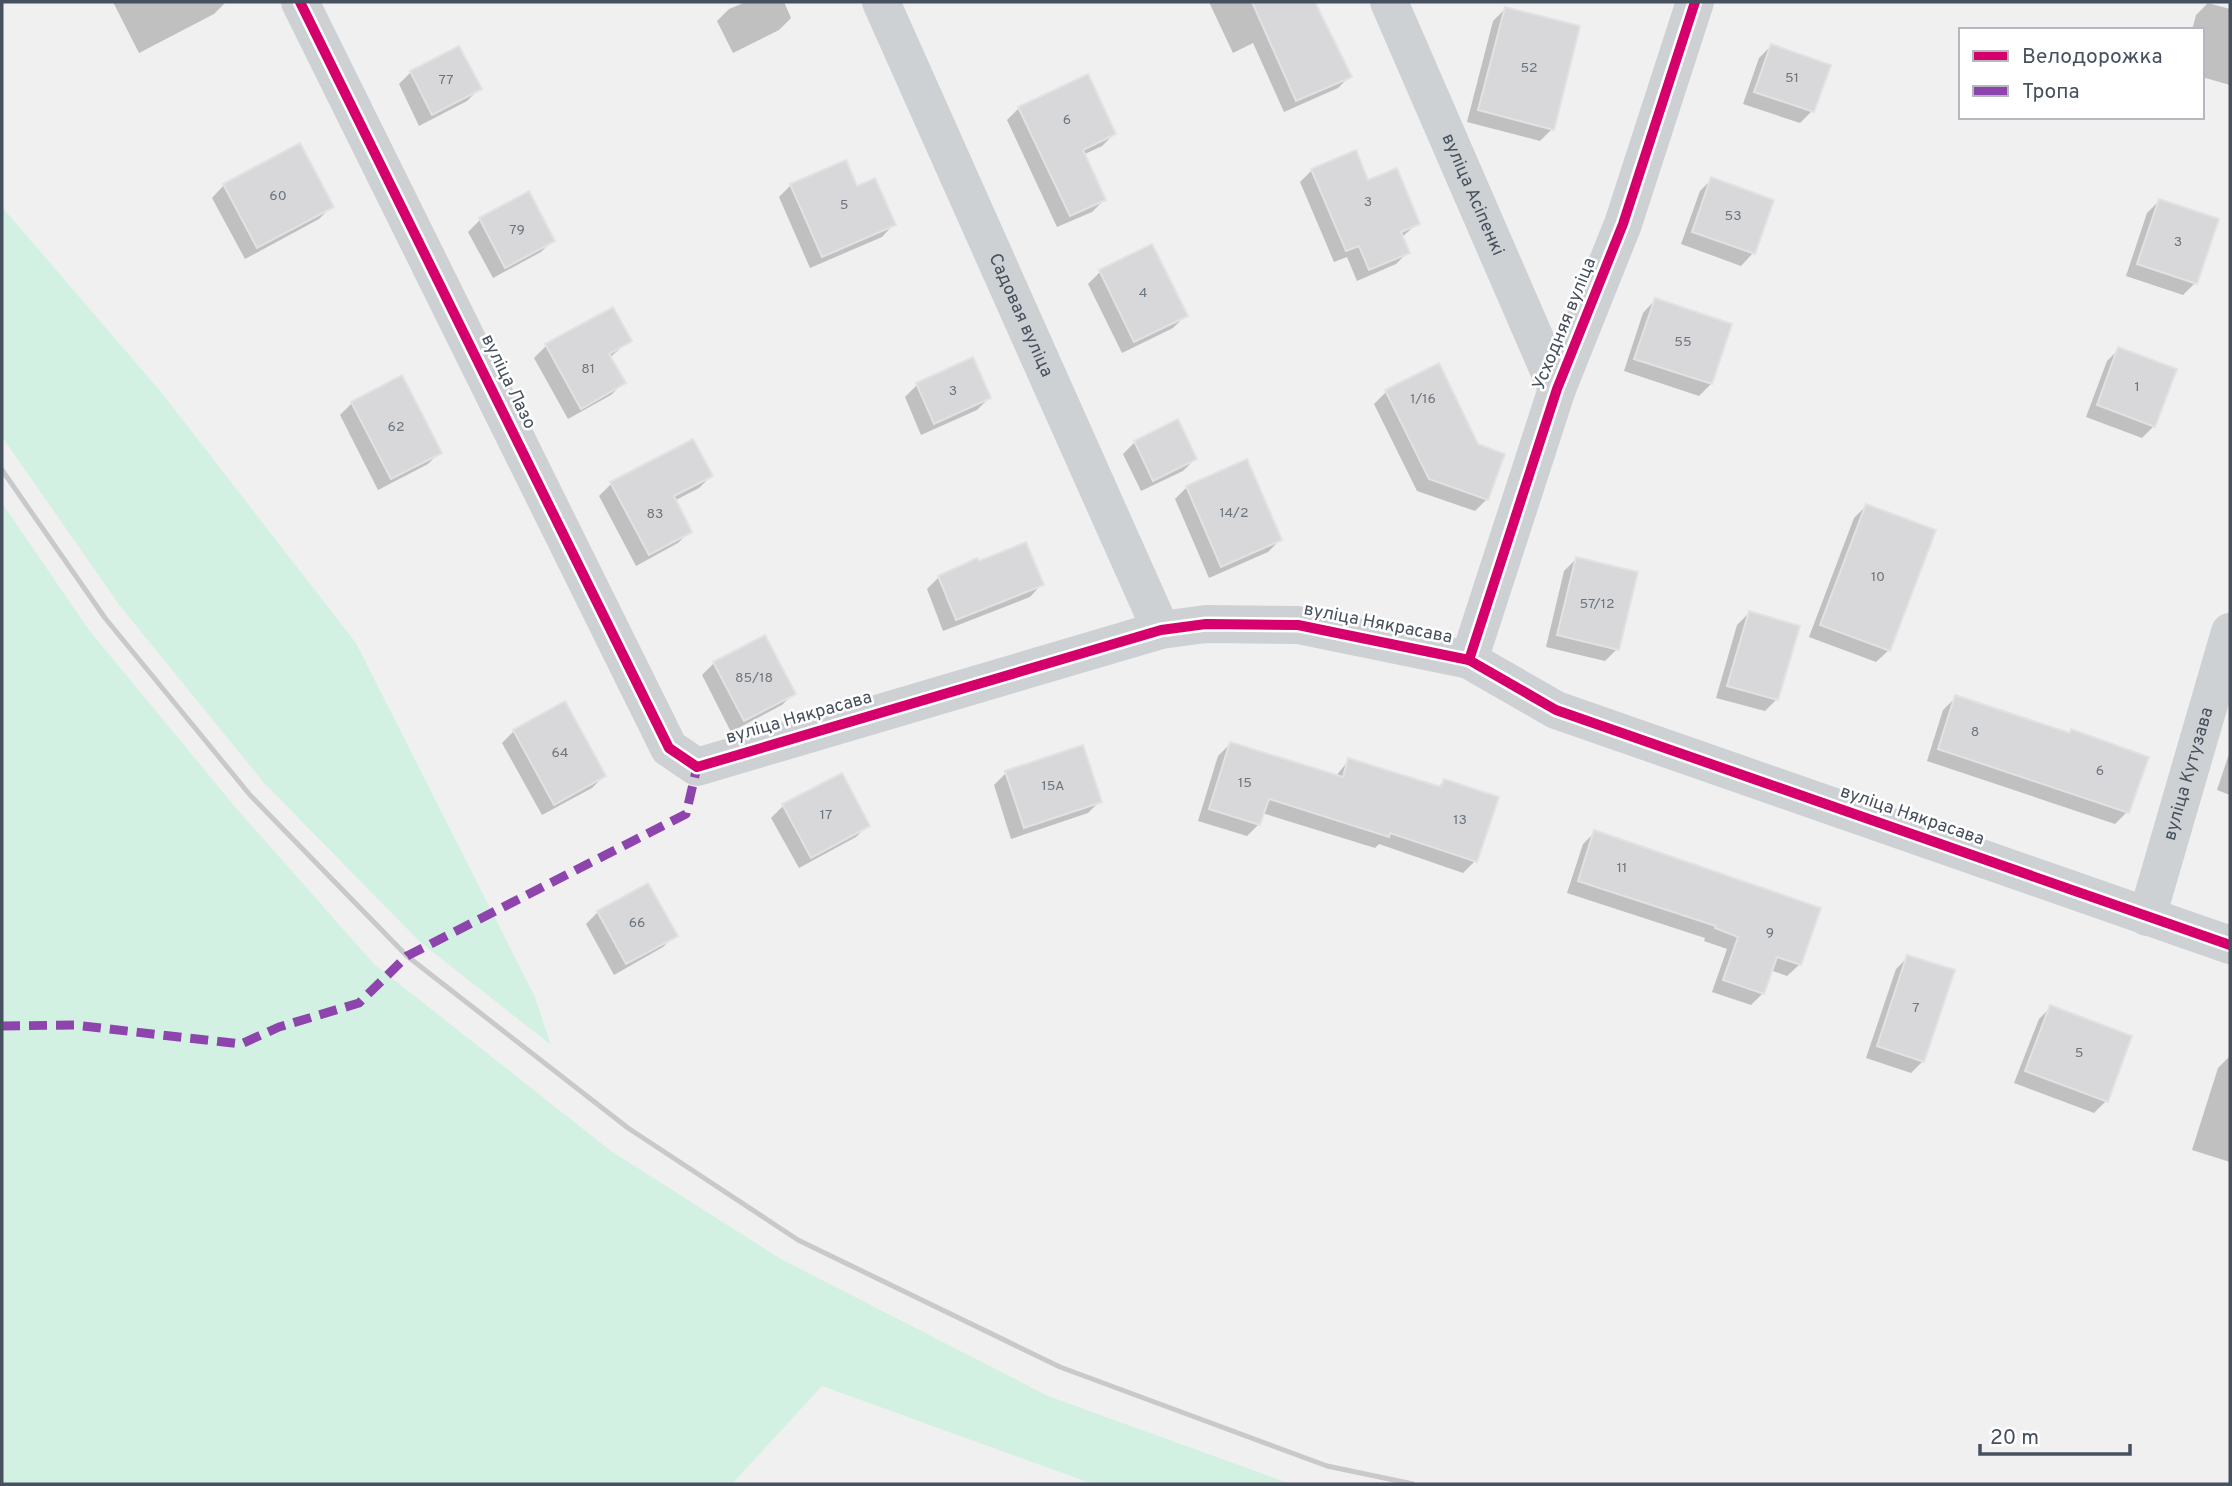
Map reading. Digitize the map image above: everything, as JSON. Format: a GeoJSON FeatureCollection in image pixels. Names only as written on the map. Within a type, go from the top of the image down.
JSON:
{"type":"FeatureCollection","features":[{"type":"Feature","properties":{"kind":"street","name":"вуліца Лазо"},"geometry":{"type":"LineString","coordinates":[[300,2],[669,748],[696,766]]}},
{"type":"Feature","properties":{"kind":"street","name":"Садовая вуліца"},"geometry":{"type":"LineString","coordinates":[[881,2],[1161,630]]}},
{"type":"Feature","properties":{"kind":"street","name":"вуліца Асіпенкі"},"geometry":{"type":"LineString","coordinates":[[1389,2],[1557,389]]}},
{"type":"Feature","properties":{"kind":"street","name":"Усходняя вуліца"},"geometry":{"type":"LineString","coordinates":[[1469,660],[1557,389],[1623,225],[1695,2]]}},
{"type":"Feature","properties":{"kind":"street","name":"вуліца Някрасава"},"geometry":{"type":"LineString","coordinates":[[696,766],[1161,630],[1206,624],[1298,625],[1469,660],[1556,710],[2230,945]]}},
{"type":"Feature","properties":{"kind":"street","name":"вуліца Кутузава"},"geometry":{"type":"LineString","coordinates":[[2147,917],[2230,632]]}},
{"type":"Feature","properties":{"kind":"green space"},"geometry":{"type":"Polygon","coordinates":[[[2,207],[161,392],[356,643],[535,997],[551,1045],[420,942],[264,783],[120,606],[2,437],[2,207]]]}},
{"type":"Feature","properties":{"kind":"green space"},"geometry":{"type":"Polygon","coordinates":[[[2,503],[89,630],[236,808],[374,964],[611,1151],[781,1259],[1048,1396],[1291,1484],[1093,1484],[822,1386],[732,1484],[2,1484],[2,503]]]}},
{"type":"Feature","properties":{"kind":"building"},"geometry":{"type":"Polygon","coordinates":[[[1252,2],[1315,2],[1352,77],[1296,101],[1252,2]]]}},
{"type":"Feature","properties":{"kind":"building"},"geometry":{"type":"Polygon","coordinates":[[[1505,7],[1580,26],[1554,130],[1478,110],[1505,7]]]}},
{"type":"Feature","properties":{"kind":"building"},"geometry":{"type":"Polygon","coordinates":[[[1771,44],[1831,65],[1814,112],[1754,92],[1771,44]]]}},
{"type":"Feature","properties":{"kind":"building"},"geometry":{"type":"Polygon","coordinates":[[[459,46],[482,89],[432,115],[410,71],[459,46]]]}},
{"type":"Feature","properties":{"kind":"building"},"geometry":{"type":"Polygon","coordinates":[[[1088,74],[1116,134],[1083,150],[1106,200],[1070,216],[1018,107],[1088,74]]]}},
{"type":"Feature","properties":{"kind":"building"},"geometry":{"type":"Polygon","coordinates":[[[300,143],[334,207],[257,248],[223,184],[300,143]]]}},
{"type":"Feature","properties":{"kind":"building"},"geometry":{"type":"Polygon","coordinates":[[[1356,150],[1368,180],[1397,168],[1420,224],[1401,232],[1410,253],[1369,270],[1359,246],[1346,251],[1311,169],[1356,150]]]}},
{"type":"Feature","properties":{"kind":"building"},"geometry":{"type":"Polygon","coordinates":[[[846,160],[857,186],[875,178],[896,225],[822,257],[790,184],[846,160]]]}},
{"type":"Feature","properties":{"kind":"building"},"geometry":{"type":"Polygon","coordinates":[[[1711,177],[1774,200],[1755,254],[1692,232],[1711,177]]]}},
{"type":"Feature","properties":{"kind":"building"},"geometry":{"type":"Polygon","coordinates":[[[529,191],[555,241],[505,268],[479,218],[529,191]]]}},
{"type":"Feature","properties":{"kind":"building"},"geometry":{"type":"Polygon","coordinates":[[[2159,199],[2219,219],[2197,284],[2137,264],[2159,199]]]}},
{"type":"Feature","properties":{"kind":"building"},"geometry":{"type":"Polygon","coordinates":[[[1152,244],[1188,316],[1134,342],[1099,270],[1152,244]]]}},
{"type":"Feature","properties":{"kind":"building"},"geometry":{"type":"Polygon","coordinates":[[[1655,298],[1732,324],[1712,384],[1634,359],[1655,298]]]}},
{"type":"Feature","properties":{"kind":"building"},"geometry":{"type":"Polygon","coordinates":[[[613,307],[632,341],[609,354],[626,383],[581,409],[545,344],[613,307]]]}},
{"type":"Feature","properties":{"kind":"building"},"geometry":{"type":"Polygon","coordinates":[[[2118,347],[2177,369],[2155,427],[2097,405],[2118,347]]]}},
{"type":"Feature","properties":{"kind":"building"},"geometry":{"type":"Polygon","coordinates":[[[973,357],[991,398],[934,424],[916,383],[973,357]]]}},
{"type":"Feature","properties":{"kind":"building"},"geometry":{"type":"Polygon","coordinates":[[[1439,363],[1478,444],[1505,454],[1488,500],[1429,479],[1385,390],[1439,363]]]}},
{"type":"Feature","properties":{"kind":"building"},"geometry":{"type":"Polygon","coordinates":[[[402,375],[442,453],[391,479],[351,402],[402,375]]]}},
{"type":"Feature","properties":{"kind":"building"},"geometry":{"type":"Polygon","coordinates":[[[1178,419],[1197,459],[1153,481],[1134,441],[1178,419]]]}},
{"type":"Feature","properties":{"kind":"building"},"geometry":{"type":"Polygon","coordinates":[[[693,439],[713,476],[674,496],[692,532],[649,555],[610,482],[693,439]]]}},
{"type":"Feature","properties":{"kind":"building"},"geometry":{"type":"Polygon","coordinates":[[[1247,459],[1282,540],[1221,567],[1186,486],[1247,459]]]}},
{"type":"Feature","properties":{"kind":"building"},"geometry":{"type":"Polygon","coordinates":[[[1866,504],[1936,530],[1890,651],[1820,625],[1866,504]]]}},
{"type":"Feature","properties":{"kind":"building"},"geometry":{"type":"Polygon","coordinates":[[[1026,542],[1044,585],[956,620],[938,576],[977,558],[979,561],[1026,542]]]}},
{"type":"Feature","properties":{"kind":"building"},"geometry":{"type":"Polygon","coordinates":[[[1576,557],[1638,572],[1619,650],[1557,635],[1576,557]]]}},
{"type":"Feature","properties":{"kind":"building"},"geometry":{"type":"Polygon","coordinates":[[[1749,611],[1800,626],[1778,700],[1727,686],[1749,611]]]}},
{"type":"Feature","properties":{"kind":"building"},"geometry":{"type":"Polygon","coordinates":[[[765,635],[796,694],[744,721],[713,662],[765,635]]]}},
{"type":"Feature","properties":{"kind":"building"},"geometry":{"type":"Polygon","coordinates":[[[1955,695],[2070,733],[2071,729],[2149,757],[2129,813],[1938,749],[1955,695]]]}},
{"type":"Feature","properties":{"kind":"building"},"geometry":{"type":"Polygon","coordinates":[[[565,701],[606,776],[554,805],[513,730],[565,701]]]}},
{"type":"Feature","properties":{"kind":"building"},"geometry":{"type":"Polygon","coordinates":[[[1230,742],[1343,777],[1348,758],[1441,787],[1444,779],[1499,797],[1477,862],[1390,833],[1389,837],[1269,799],[1260,825],[1209,809],[1230,742]]]}},
{"type":"Feature","properties":{"kind":"building"},"geometry":{"type":"Polygon","coordinates":[[[1083,745],[1102,802],[1024,828],[1005,771],[1083,745]]]}},
{"type":"Feature","properties":{"kind":"building"},"geometry":{"type":"Polygon","coordinates":[[[842,773],[870,826],[811,858],[782,804],[842,773]]]}},
{"type":"Feature","properties":{"kind":"building"},"geometry":{"type":"Polygon","coordinates":[[[1594,830],[1821,908],[1801,965],[1777,957],[1764,994],[1723,980],[1738,937],[1715,928],[1716,926],[1578,881],[1594,830]]]}},
{"type":"Feature","properties":{"kind":"building"},"geometry":{"type":"Polygon","coordinates":[[[648,883],[678,936],[626,964],[597,911],[648,883]]]}},
{"type":"Feature","properties":{"kind":"building"},"geometry":{"type":"Polygon","coordinates":[[[1907,955],[1955,970],[1924,1062],[1877,1046],[1907,955]]]}},
{"type":"Feature","properties":{"kind":"building"},"geometry":{"type":"Polygon","coordinates":[[[2050,1005],[2132,1036],[2108,1102],[2025,1071],[2050,1005]]]}},
{"type":"Feature","properties":{"kind":"railway"},"geometry":{"type":"LineString","coordinates":[[2,470],[105,618],[250,795],[407,956],[628,1128],[798,1240],[1060,1367],[1327,1466],[1413,1484]]}},
{"type":"Feature","properties":{"kind":"marked path"},"geometry":{"type":"LineString","coordinates":[[2,1026],[74,1025],[241,1044],[279,1027],[359,1003],[407,956],[686,814],[697,767]]}},
{"type":"Feature","properties":{"kind":"cycle path"},"geometry":{"type":"LineString","coordinates":[[300,2],[669,748],[697,767],[1161,630],[1206,624],[1298,625],[1469,660],[1556,710],[2230,945]]}},
{"type":"Feature","properties":{"kind":"cycle path"},"geometry":{"type":"LineString","coordinates":[[1469,660],[1557,389],[1623,224],[1695,2]]}}]}
